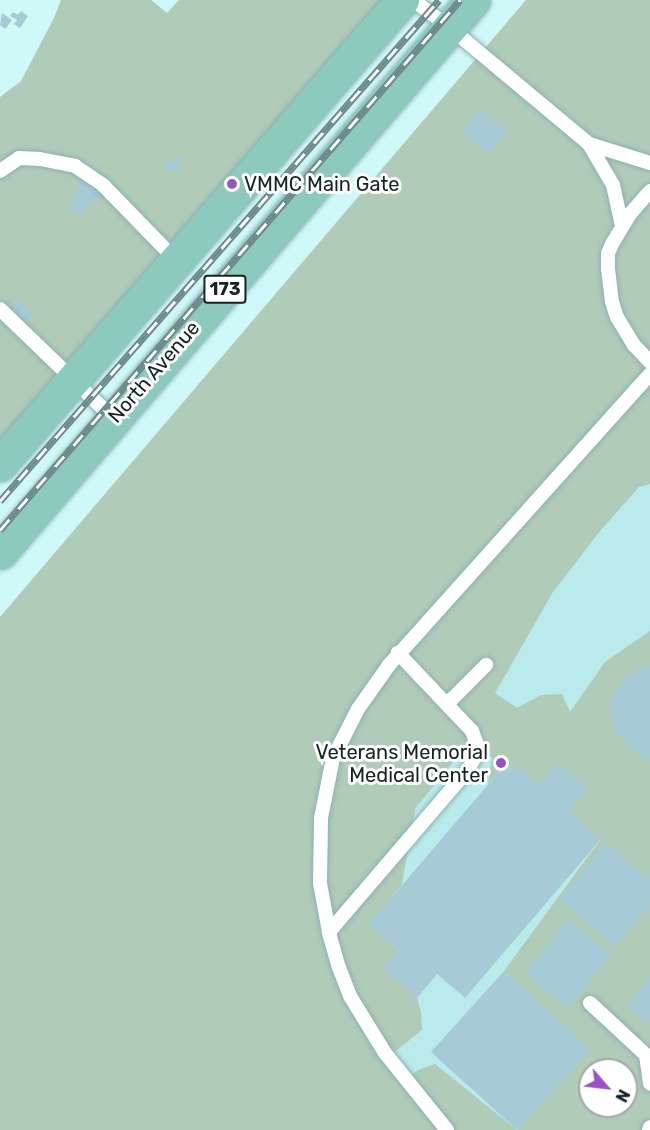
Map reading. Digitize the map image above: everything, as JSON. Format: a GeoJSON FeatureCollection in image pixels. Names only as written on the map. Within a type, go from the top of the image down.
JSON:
{"type":"FeatureCollection","features":[{"type":"Feature","properties":{"kind":"main road","name":"173"},"geometry":{"type":"LineString","coordinates":[[0,464],[402,0]]}},
{"type":"Feature","properties":{"kind":"main road","name":"North Avenue"},"geometry":{"type":"LineString","coordinates":[[0,552],[472,0]]}},
{"type":"Feature","properties":{"kind":"lane"},"geometry":{"type":"LineString","coordinates":[[412,0],[449,27],[589,144],[613,185],[622,226]]}},
{"type":"Feature","properties":{"kind":"lane"},"geometry":{"type":"LineString","coordinates":[[589,144],[650,164]]}},
{"type":"Feature","properties":{"kind":"lane"},"geometry":{"type":"LineString","coordinates":[[0,171],[19,158],[40,159],[75,166],[103,185],[176,260]]}},
{"type":"Feature","properties":{"kind":"lane"},"geometry":{"type":"LineString","coordinates":[[650,191],[622,226],[608,253],[612,302],[625,332],[650,362]]}},
{"type":"Feature","properties":{"kind":"lane"},"geometry":{"type":"LineString","coordinates":[[0,309],[72,381],[114,419]]}},
{"type":"Feature","properties":{"kind":"lane"},"geometry":{"type":"LineString","coordinates":[[447,1130],[385,1053],[360,1015],[350,996],[329,932],[320,883],[321,818],[333,758],[358,709],[398,653],[650,374]]}},
{"type":"Feature","properties":{"kind":"lane"},"geometry":{"type":"LineString","coordinates":[[329,932],[468,770],[476,755],[476,742],[472,731],[448,703],[398,653]]}},
{"type":"Feature","properties":{"kind":"lane"},"geometry":{"type":"LineString","coordinates":[[448,703],[486,665]]}},
{"type":"Feature","properties":{"kind":"lane"},"geometry":{"type":"LineString","coordinates":[[590,1003],[646,1054],[650,1084]]}},
{"type":"Feature","properties":{"kind":"shaded area","name":"Veterans Memorial Medical Center"},"geometry":{"type":"Polygon","coordinates":[[[650,394],[650,1130],[451,1130],[387,1049],[361,996],[360,748],[650,394]]]}},
{"type":"Feature","properties":{"kind":"green space"},"geometry":{"type":"Polygon","coordinates":[[[61,0],[151,0],[167,13],[179,0],[391,0],[0,442],[0,97],[21,81],[61,0]]]}},
{"type":"Feature","properties":{"kind":"green space"},"geometry":{"type":"Polygon","coordinates":[[[526,0],[650,0],[650,484],[639,487],[600,531],[553,592],[495,693],[517,708],[541,695],[562,694],[570,712],[605,662],[650,631],[650,1130],[517,1130],[0,1130],[0,617],[526,0]],[[462,751],[415,809],[402,885],[369,924],[400,951],[384,969],[417,998],[421,1013],[422,1030],[392,1054],[409,1077],[418,1070],[435,1064],[517,1130],[578,1062],[578,1118],[638,1118],[638,1058],[582,1058],[590,1049],[504,971],[600,840],[568,812],[558,764],[539,785],[509,760],[488,784],[492,757],[462,751]]]}},
{"type":"Feature","properties":{"kind":"building"},"geometry":{"type":"Polygon","coordinates":[[[21,11],[28,16],[20,28],[14,24],[17,20],[10,16],[13,12],[18,15],[21,11]]]}},
{"type":"Feature","properties":{"kind":"building"},"geometry":{"type":"Polygon","coordinates":[[[2,13],[12,20],[5,29],[0,25],[2,13]]]}},
{"type":"Feature","properties":{"kind":"building"},"geometry":{"type":"Polygon","coordinates":[[[480,109],[507,132],[488,154],[462,131],[480,109]]]}},
{"type":"Feature","properties":{"kind":"building"},"geometry":{"type":"Polygon","coordinates":[[[177,156],[183,159],[173,173],[163,167],[167,160],[171,164],[177,156]]]}},
{"type":"Feature","properties":{"kind":"building"},"geometry":{"type":"Polygon","coordinates":[[[81,181],[102,191],[96,202],[91,200],[83,215],[68,208],[81,181]]]}},
{"type":"Feature","properties":{"kind":"building"},"geometry":{"type":"Polygon","coordinates":[[[18,300],[34,314],[24,324],[9,310],[18,300]]]}},
{"type":"Feature","properties":{"kind":"building"},"geometry":{"type":"Polygon","coordinates":[[[650,664],[650,760],[647,763],[615,731],[610,708],[613,694],[623,680],[639,668],[650,664]]]}},
{"type":"Feature","properties":{"kind":"building"},"geometry":{"type":"Polygon","coordinates":[[[509,760],[539,785],[558,763],[588,789],[568,812],[600,840],[465,998],[437,974],[417,998],[383,969],[400,951],[369,924],[509,760]]]}},
{"type":"Feature","properties":{"kind":"building"},"geometry":{"type":"Polygon","coordinates":[[[606,843],[650,880],[650,906],[615,947],[559,899],[606,843]]]}},
{"type":"Feature","properties":{"kind":"building"},"geometry":{"type":"Polygon","coordinates":[[[569,920],[611,956],[567,1008],[525,972],[569,920]]]}},
{"type":"Feature","properties":{"kind":"building"},"geometry":{"type":"Polygon","coordinates":[[[504,971],[590,1049],[582,1058],[578,1058],[578,1062],[517,1130],[431,1052],[504,971]]]}},
{"type":"Feature","properties":{"kind":"building"},"geometry":{"type":"Polygon","coordinates":[[[650,977],[650,1025],[626,1006],[650,977]]]}},
{"type":"Feature","properties":{"kind":"railway"},"geometry":{"type":"LineString","coordinates":[[0,501],[439,0]]}},
{"type":"Feature","properties":{"kind":"railway"},"geometry":{"type":"LineString","coordinates":[[0,530],[460,0]]}},
{"type":"Feature","properties":{"kind":"place","name":"VMMC Main Gate"},"geometry":{"type":"Point","coordinates":[232,184]}},
{"type":"Feature","properties":{"kind":"place","name":"Veterans Memorial Medical Center"},"geometry":{"type":"Point","coordinates":[501,763]}}]}
